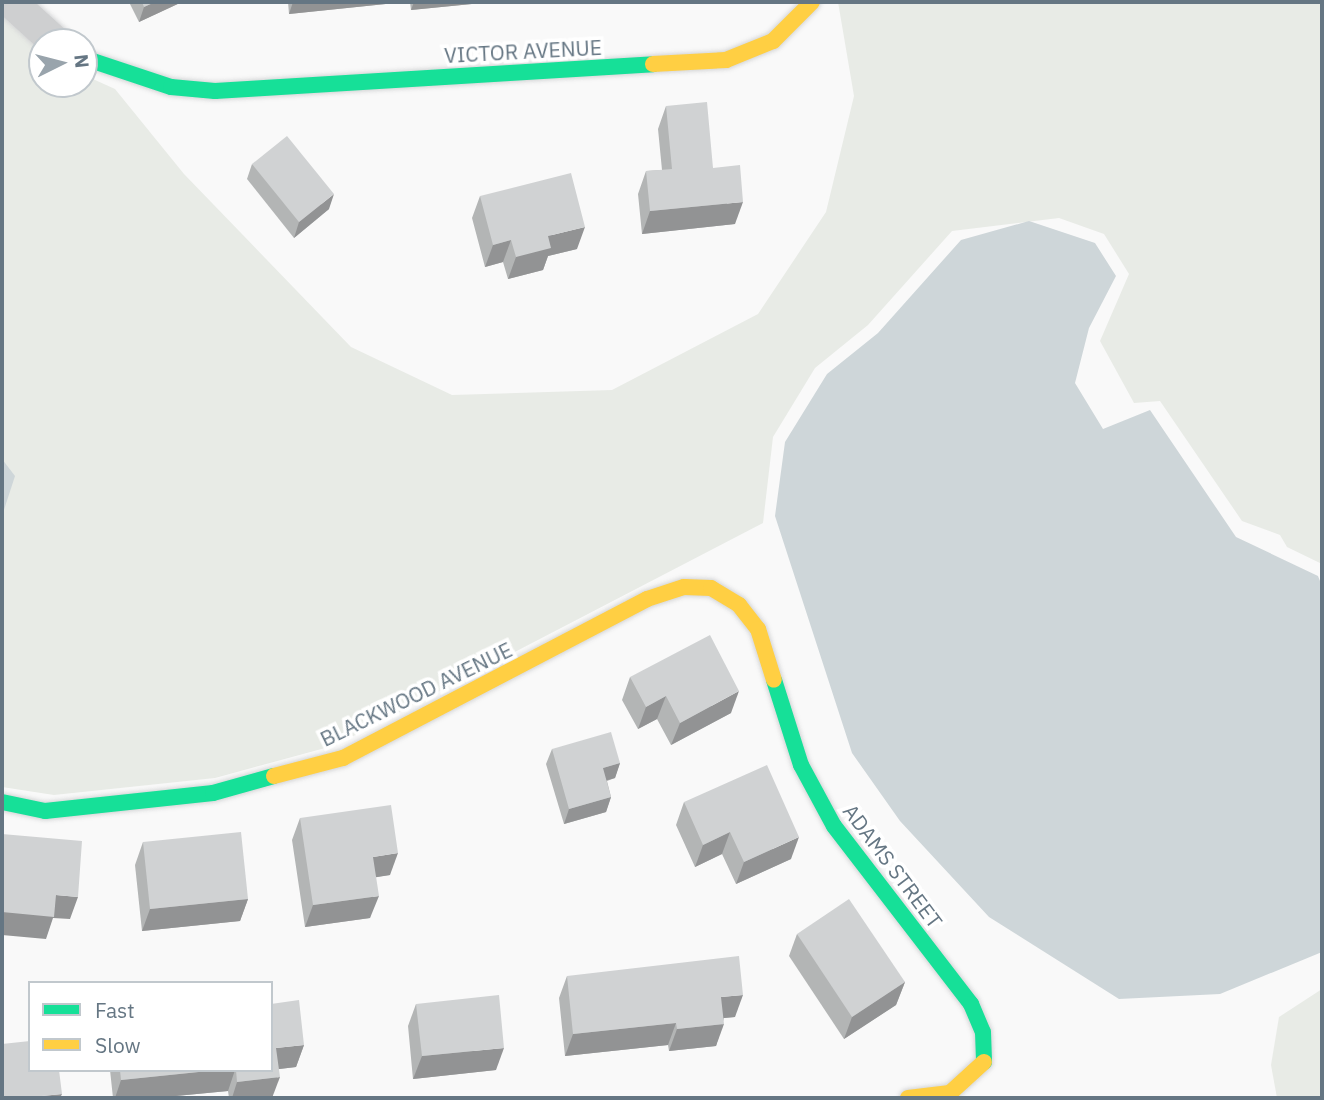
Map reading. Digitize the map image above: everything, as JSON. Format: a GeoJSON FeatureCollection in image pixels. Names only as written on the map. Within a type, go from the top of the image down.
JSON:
{"type":"FeatureCollection","features":[{"type":"Feature","properties":{"kind":"street"},"geometry":{"type":"LineString","coordinates":[[11,2],[40,28]]}},
{"type":"Feature","properties":{"kind":"street","name":"VICTOR AVENUE"},"geometry":{"type":"LineString","coordinates":[[98,63],[170,88],[215,91],[726,60],[773,41],[812,2]]}},
{"type":"Feature","properties":{"kind":"street","name":"BLACKWOOD AVENUE"},"geometry":{"type":"LineString","coordinates":[[2,802],[45,811],[214,793],[343,758],[647,599],[684,587],[711,588]]}},
{"type":"Feature","properties":{"kind":"street","name":"ADAMS STREET"},"geometry":{"type":"LineString","coordinates":[[711,588],[739,605],[758,629],[801,765],[834,826],[971,1004],[983,1032],[985,1060],[950,1093],[908,1098]]}},
{"type":"Feature","properties":{"kind":"shaded area"},"geometry":{"type":"Polygon","coordinates":[[[838,2],[1322,2],[1322,564],[1287,547],[1280,535],[1242,521],[1160,401],[1134,403],[1100,341],[1129,274],[1104,234],[1059,218],[952,231],[868,325],[815,368],[773,437],[763,523],[336,745],[215,778],[54,795],[2,787],[2,15],[28,38],[28,98],[98,98],[98,81],[115,89],[184,174],[351,347],[452,395],[612,390],[758,314],[826,212],[854,96],[838,2]]]}},
{"type":"Feature","properties":{"kind":"shaded area"},"geometry":{"type":"Polygon","coordinates":[[[1029,221],[1095,243],[1116,276],[1089,328],[1075,383],[1103,429],[1150,410],[1236,537],[1318,576],[1322,586],[1322,952],[1220,994],[1119,999],[989,917],[900,821],[852,753],[775,516],[785,442],[827,374],[878,333],[961,240],[1029,221]]]}},
{"type":"Feature","properties":{"kind":"shaded area"},"geometry":{"type":"Polygon","coordinates":[[[2,459],[15,476],[2,516],[2,459]]]}},
{"type":"Feature","properties":{"kind":"shaded area"},"geometry":{"type":"Polygon","coordinates":[[[1322,989],[1322,1098],[1277,1098],[1271,1065],[1279,1017],[1322,989]]]}},
{"type":"Feature","properties":{"kind":"building"},"geometry":{"type":"Polygon","coordinates":[[[142,2],[155,2],[144,7],[142,2]]]}},
{"type":"Feature","properties":{"kind":"building"},"geometry":{"type":"Polygon","coordinates":[[[707,102],[713,168],[740,165],[743,202],[650,211],[646,171],[672,169],[666,106],[707,102]]]}},
{"type":"Feature","properties":{"kind":"building"},"geometry":{"type":"Polygon","coordinates":[[[287,136],[334,194],[299,222],[252,164],[287,136]]]}},
{"type":"Feature","properties":{"kind":"building"},"geometry":{"type":"Polygon","coordinates":[[[571,173],[585,227],[548,236],[551,248],[516,257],[511,240],[493,245],[480,196],[571,173]]]}},
{"type":"Feature","properties":{"kind":"building"},"geometry":{"type":"Polygon","coordinates":[[[710,635],[739,691],[680,723],[666,696],[646,707],[630,677],[710,635]]]}},
{"type":"Feature","properties":{"kind":"building"},"geometry":{"type":"Polygon","coordinates":[[[611,732],[620,763],[603,768],[611,797],[569,809],[552,749],[611,732]]]}},
{"type":"Feature","properties":{"kind":"building"},"geometry":{"type":"Polygon","coordinates":[[[767,765],[799,837],[744,862],[730,832],[703,845],[684,802],[767,765]]]}},
{"type":"Feature","properties":{"kind":"building"},"geometry":{"type":"Polygon","coordinates":[[[391,805],[398,853],[373,857],[379,896],[313,905],[300,818],[391,805]]]}},
{"type":"Feature","properties":{"kind":"building"},"geometry":{"type":"Polygon","coordinates":[[[241,832],[248,899],[150,909],[143,842],[241,832]]]}},
{"type":"Feature","properties":{"kind":"building"},"geometry":{"type":"Polygon","coordinates":[[[2,834],[82,841],[78,897],[56,895],[54,917],[2,912],[2,834]]]}},
{"type":"Feature","properties":{"kind":"building"},"geometry":{"type":"Polygon","coordinates":[[[849,899],[905,982],[852,1017],[797,934],[849,899]]]}},
{"type":"Feature","properties":{"kind":"building"},"geometry":{"type":"Polygon","coordinates":[[[739,956],[743,995],[721,997],[724,1024],[677,1029],[676,1023],[573,1034],[567,976],[739,956]]]}},
{"type":"Feature","properties":{"kind":"building"},"geometry":{"type":"Polygon","coordinates":[[[499,995],[504,1048],[422,1056],[416,1004],[499,995]]]}},
{"type":"Feature","properties":{"kind":"building"},"geometry":{"type":"Polygon","coordinates":[[[299,1000],[304,1045],[276,1048],[280,1077],[237,1082],[236,1072],[273,1072],[273,1004],[299,1000]]]}},
{"type":"Feature","properties":{"kind":"building"},"geometry":{"type":"Polygon","coordinates":[[[28,1041],[28,1072],[59,1072],[62,1094],[2,1098],[2,1044],[28,1041]]]}},
{"type":"Feature","properties":{"kind":"building"},"geometry":{"type":"Polygon","coordinates":[[[120,1072],[199,1072],[121,1080],[120,1072]]]}},
{"type":"Feature","properties":{"kind":"traffic: fast"},"geometry":{"type":"LineString","coordinates":[[98,63],[171,87],[215,91],[653,64]]}},
{"type":"Feature","properties":{"kind":"traffic: fast"},"geometry":{"type":"LineString","coordinates":[[774,680],[801,765],[834,826],[971,1004],[983,1032],[984,1062]]}},
{"type":"Feature","properties":{"kind":"traffic: fast"},"geometry":{"type":"LineString","coordinates":[[2,802],[45,811],[213,793],[274,776]]}},
{"type":"Feature","properties":{"kind":"traffic: slow"},"geometry":{"type":"LineString","coordinates":[[653,64],[726,60],[773,41],[812,2]]}},
{"type":"Feature","properties":{"kind":"traffic: slow"},"geometry":{"type":"LineString","coordinates":[[274,776],[343,758],[647,599],[684,587],[711,588],[739,605],[758,629],[774,680]]}},
{"type":"Feature","properties":{"kind":"traffic: slow"},"geometry":{"type":"LineString","coordinates":[[908,1098],[950,1093],[984,1062]]}}]}
